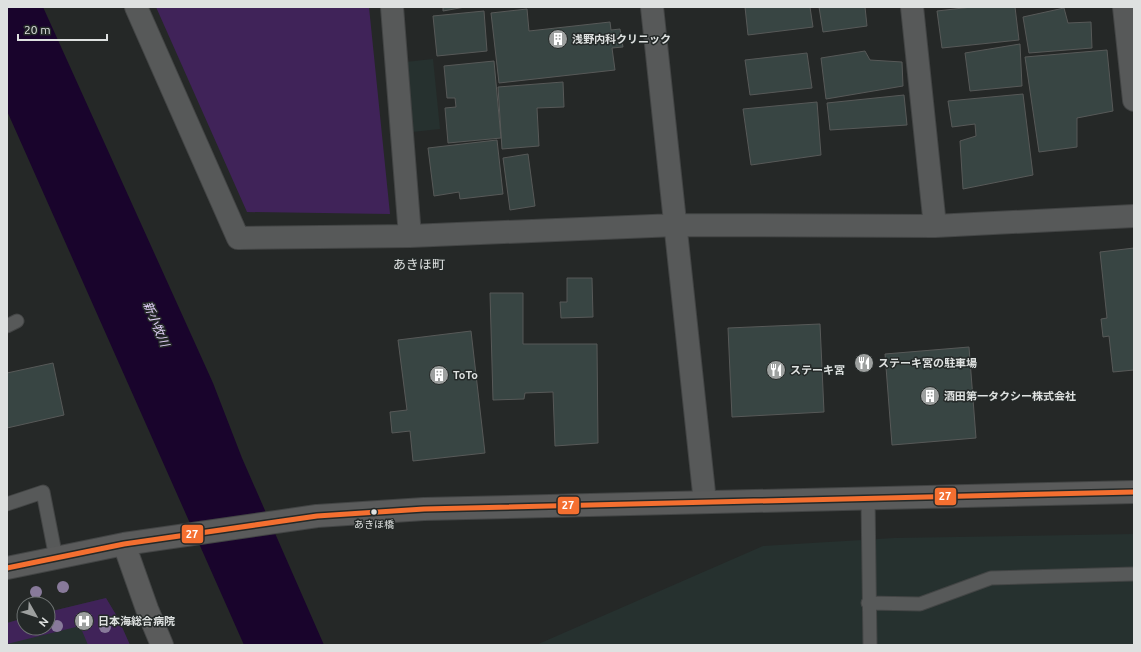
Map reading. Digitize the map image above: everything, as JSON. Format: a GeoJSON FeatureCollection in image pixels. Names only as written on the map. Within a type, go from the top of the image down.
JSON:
{"type":"FeatureCollection","features":[{"type":"Feature","properties":{"kind":"street"},"geometry":{"type":"LineString","coordinates":[[136,7],[238,238],[410,236],[676,225],[935,226],[1134,216]]}},
{"type":"Feature","properties":{"kind":"street"},"geometry":{"type":"LineString","coordinates":[[392,7],[410,236]]}},
{"type":"Feature","properties":{"kind":"street"},"geometry":{"type":"LineString","coordinates":[[652,7],[705,502]]}},
{"type":"Feature","properties":{"kind":"street"},"geometry":{"type":"LineString","coordinates":[[912,7],[935,226]]}},
{"type":"Feature","properties":{"kind":"street"},"geometry":{"type":"LineString","coordinates":[[1124,7],[1134,100]]}},
{"type":"Feature","properties":{"kind":"street"},"geometry":{"type":"LineString","coordinates":[[7,568],[124,544],[317,516],[424,509],[1134,492]]}},
{"type":"Feature","properties":{"kind":"street"},"geometry":{"type":"LineString","coordinates":[[124,544],[147,609],[162,645]]}},
{"type":"Feature","properties":{"kind":"lane"},"geometry":{"type":"LineString","coordinates":[[7,504],[43,492],[56,558]]}},
{"type":"Feature","properties":{"kind":"lane"},"geometry":{"type":"LineString","coordinates":[[868,499],[868,603],[870,645]]}},
{"type":"Feature","properties":{"kind":"lane"},"geometry":{"type":"LineString","coordinates":[[868,603],[920,604],[991,578],[1134,574]]}},
{"type":"Feature","properties":{"kind":"shaded area"},"geometry":{"type":"Polygon","coordinates":[[[156,7],[369,7],[390,214],[247,212],[156,7]]]}},
{"type":"Feature","properties":{"kind":"shaded area"},"geometry":{"type":"Polygon","coordinates":[[[433,59],[440,129],[412,132],[405,62],[433,59]]]}},
{"type":"Feature","properties":{"kind":"shaded area"},"geometry":{"type":"Polygon","coordinates":[[[1134,534],[1134,645],[536,645],[763,546],[894,538],[1134,534]]]}},
{"type":"Feature","properties":{"kind":"shaded area","name":"日本海総合病院"},"geometry":{"type":"Polygon","coordinates":[[[106,598],[118,618],[130,645],[7,645],[7,623],[16,620],[16,636],[56,636],[56,610],[106,598]]]}},
{"type":"Feature","properties":{"kind":"shaded area","name":"日本海総合病院"},"geometry":{"type":"Polygon","coordinates":[[[106,598],[118,618],[130,645],[88,645],[80,626],[56,632],[56,610],[106,598]]]}},
{"type":"Feature","properties":{"kind":"shaded area","name":"日本海総合病院"},"geometry":{"type":"Polygon","coordinates":[[[16,620],[16,636],[39,636],[7,644],[7,623],[16,620]]]}},
{"type":"Feature","properties":{"kind":"water","name":"新小牧川"},"geometry":{"type":"Polygon","coordinates":[[[7,7],[43,7],[213,383],[242,458],[324,645],[244,645],[7,111],[7,7]]]}},
{"type":"Feature","properties":{"kind":"building"},"geometry":{"type":"Polygon","coordinates":[[[443,7],[465,7],[443,11],[443,7]]]}},
{"type":"Feature","properties":{"kind":"building"},"geometry":{"type":"Polygon","coordinates":[[[745,7],[810,7],[813,27],[748,35],[745,7]]]}},
{"type":"Feature","properties":{"kind":"building"},"geometry":{"type":"Polygon","coordinates":[[[819,7],[865,7],[867,26],[823,32],[819,7]]]}},
{"type":"Feature","properties":{"kind":"building"},"geometry":{"type":"Polygon","coordinates":[[[972,7],[1015,7],[1019,40],[942,48],[937,11],[972,7]]]}},
{"type":"Feature","properties":{"kind":"building"},"geometry":{"type":"Polygon","coordinates":[[[1064,8],[1068,23],[1091,22],[1092,48],[1029,53],[1023,17],[1064,8]]]}},
{"type":"Feature","properties":{"kind":"building","name":"浅野内科クリニック"},"geometry":{"type":"Polygon","coordinates":[[[527,9],[529,31],[610,22],[611,30],[620,29],[623,47],[612,48],[615,70],[499,83],[491,13],[527,9]]]}},
{"type":"Feature","properties":{"kind":"building"},"geometry":{"type":"Polygon","coordinates":[[[484,11],[487,51],[437,56],[433,16],[484,11]]]}},
{"type":"Feature","properties":{"kind":"building"},"geometry":{"type":"Polygon","coordinates":[[[1020,44],[1022,86],[970,91],[965,53],[1020,44]]]}},
{"type":"Feature","properties":{"kind":"building"},"geometry":{"type":"Polygon","coordinates":[[[1107,50],[1113,111],[1077,118],[1077,147],[1039,152],[1025,57],[1107,50]]]}},
{"type":"Feature","properties":{"kind":"building"},"geometry":{"type":"Polygon","coordinates":[[[865,51],[870,60],[902,62],[903,86],[826,99],[821,58],[865,51]]]}},
{"type":"Feature","properties":{"kind":"building"},"geometry":{"type":"Polygon","coordinates":[[[807,53],[812,88],[750,95],[745,60],[807,53]]]}},
{"type":"Feature","properties":{"kind":"building"},"geometry":{"type":"Polygon","coordinates":[[[494,61],[501,138],[448,143],[445,108],[456,107],[455,98],[447,98],[444,66],[494,61]]]}},
{"type":"Feature","properties":{"kind":"building"},"geometry":{"type":"Polygon","coordinates":[[[563,82],[564,107],[537,108],[539,146],[502,149],[498,87],[563,82]]]}},
{"type":"Feature","properties":{"kind":"building"},"geometry":{"type":"Polygon","coordinates":[[[1023,94],[1033,175],[963,189],[960,141],[976,136],[975,124],[952,127],[948,101],[1023,94]]]}},
{"type":"Feature","properties":{"kind":"building"},"geometry":{"type":"Polygon","coordinates":[[[904,95],[907,125],[830,130],[827,103],[904,95]]]}},
{"type":"Feature","properties":{"kind":"building"},"geometry":{"type":"Polygon","coordinates":[[[817,102],[821,155],[751,165],[743,109],[817,102]]]}},
{"type":"Feature","properties":{"kind":"building"},"geometry":{"type":"Polygon","coordinates":[[[497,140],[503,194],[460,199],[459,192],[434,196],[428,148],[497,140]]]}},
{"type":"Feature","properties":{"kind":"building"},"geometry":{"type":"Polygon","coordinates":[[[528,154],[535,206],[510,210],[503,158],[528,154]]]}},
{"type":"Feature","properties":{"kind":"building"},"geometry":{"type":"Polygon","coordinates":[[[1134,248],[1134,370],[1113,372],[1109,336],[1103,337],[1101,319],[1107,318],[1100,252],[1134,248]]]}},
{"type":"Feature","properties":{"kind":"building"},"geometry":{"type":"Polygon","coordinates":[[[567,278],[592,278],[593,317],[561,318],[560,302],[567,302],[567,278]]]}},
{"type":"Feature","properties":{"kind":"building"},"geometry":{"type":"Polygon","coordinates":[[[490,293],[523,293],[523,344],[597,344],[598,443],[555,446],[553,392],[525,393],[524,399],[493,400],[490,293]]]}},
{"type":"Feature","properties":{"kind":"building","name":"ステーキ宮"},"geometry":{"type":"Polygon","coordinates":[[[820,324],[824,412],[732,417],[728,328],[820,324]]]}},
{"type":"Feature","properties":{"kind":"building","name":"ToTo"},"geometry":{"type":"Polygon","coordinates":[[[471,331],[485,453],[413,461],[410,431],[392,433],[390,412],[407,410],[398,340],[471,331]]]}},
{"type":"Feature","properties":{"kind":"building","name":"酒田第一タクシー株式会社"},"geometry":{"type":"Polygon","coordinates":[[[969,347],[976,438],[892,445],[885,354],[969,347]]]}},
{"type":"Feature","properties":{"kind":"building"},"geometry":{"type":"Polygon","coordinates":[[[53,363],[64,415],[7,428],[7,373],[53,363]]]}},
{"type":"Feature","properties":{"kind":"transit line","name":"27"},"geometry":{"type":"LineString","coordinates":[[7,568],[124,544],[317,516],[424,509],[1134,492]]}},
{"type":"Feature","properties":{"kind":"place","name":"浅野内科クリニック"},"geometry":{"type":"Point","coordinates":[558,39]}},
{"type":"Feature","properties":{"kind":"place","name":"ステーキ宮の駐車場"},"geometry":{"type":"Point","coordinates":[864,363]}},
{"type":"Feature","properties":{"kind":"place","name":"ステーキ宮"},"geometry":{"type":"Point","coordinates":[776,370]}},
{"type":"Feature","properties":{"kind":"place","name":"ToTo"},"geometry":{"type":"Point","coordinates":[439,375]}},
{"type":"Feature","properties":{"kind":"place","name":"酒田第一タクシー株式会社"},"geometry":{"type":"Point","coordinates":[930,396]}},
{"type":"Feature","properties":{"kind":"place","name":"あきほ橋"},"geometry":{"type":"Point","coordinates":[374,512]}},
{"type":"Feature","properties":{"kind":"place","name":"日本海総合病院"},"geometry":{"type":"Point","coordinates":[84,621]}},
{"type":"Feature","properties":{"kind":"district","name":"あきほ町"},"geometry":{"type":"Point","coordinates":[419,264]}}]}
